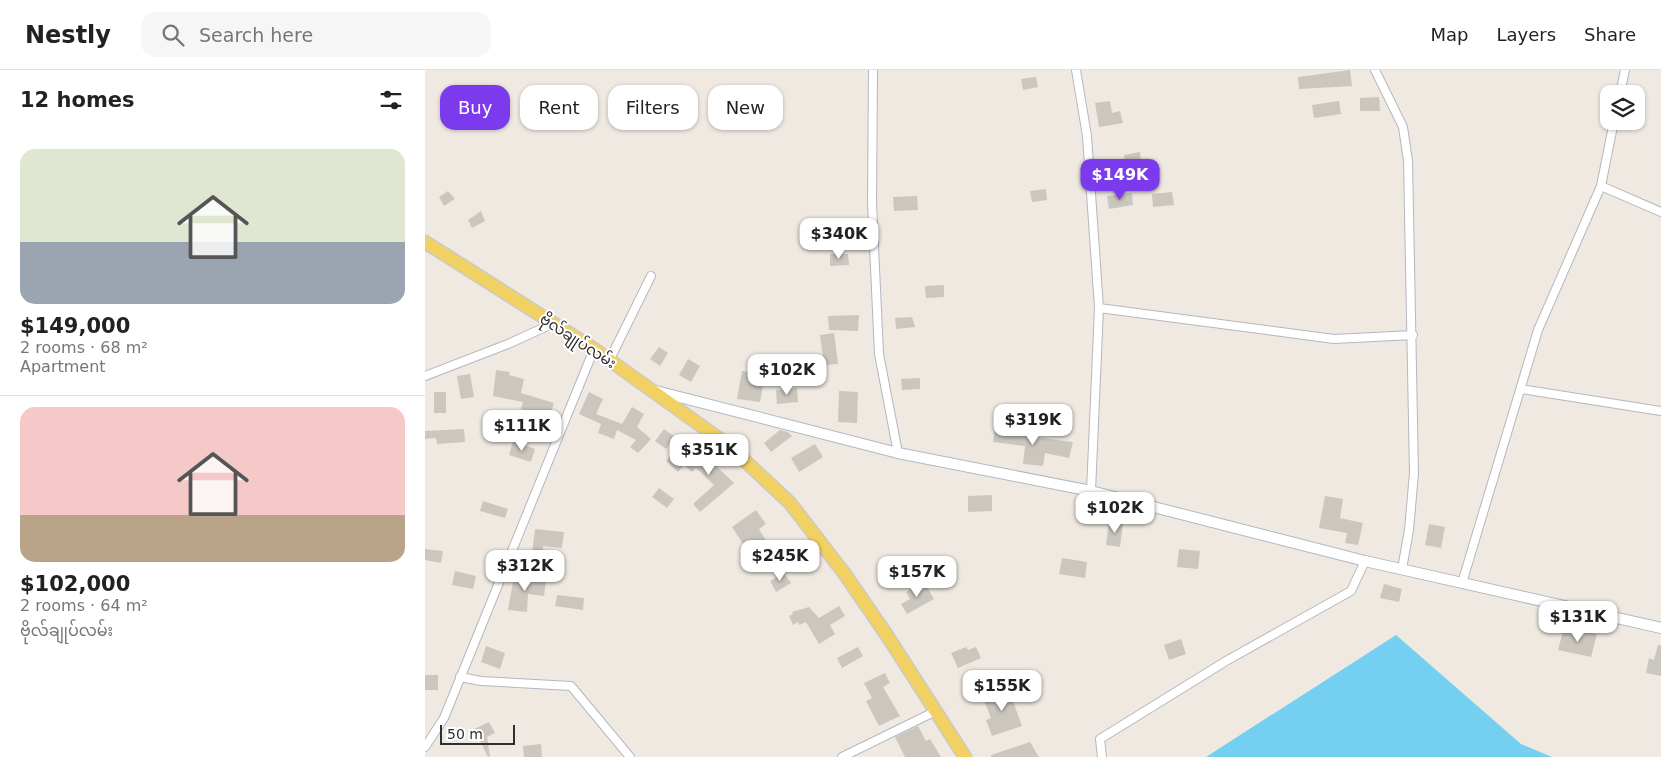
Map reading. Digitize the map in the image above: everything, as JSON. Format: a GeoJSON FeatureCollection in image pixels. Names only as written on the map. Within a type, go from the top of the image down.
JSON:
{"type":"FeatureCollection","features":[{"type":"Feature","properties":{"kind":"main road","name":"ဗိုလ်ချုပ်လမ်း"},"geometry":{"type":"LineString","coordinates":[[425,242],[594,349],[728,445],[790,503],[844,573],[965,757]]}},
{"type":"Feature","properties":{"kind":"street"},"geometry":{"type":"LineString","coordinates":[[873,70],[872,203],[879,354],[898,453]]}},
{"type":"Feature","properties":{"kind":"street"},"geometry":{"type":"LineString","coordinates":[[1076,70],[1087,136],[1099,308],[1091,492]]}},
{"type":"Feature","properties":{"kind":"street"},"geometry":{"type":"LineString","coordinates":[[1375,70],[1403,127],[1408,161],[1413,335],[1414,473],[1409,530],[1402,569]]}},
{"type":"Feature","properties":{"kind":"street"},"geometry":{"type":"LineString","coordinates":[[1622,85],[1625,70]]}},
{"type":"Feature","properties":{"kind":"street"},"geometry":{"type":"LineString","coordinates":[[1462,583],[1539,330],[1601,186],[1612,130]]}},
{"type":"Feature","properties":{"kind":"street"},"geometry":{"type":"LineString","coordinates":[[1601,186],[1661,212]]}},
{"type":"Feature","properties":{"kind":"street"},"geometry":{"type":"LineString","coordinates":[[609,361],[651,276]]}},
{"type":"Feature","properties":{"kind":"street"},"geometry":{"type":"LineString","coordinates":[[1099,308],[1334,339],[1413,335]]}},
{"type":"Feature","properties":{"kind":"street"},"geometry":{"type":"LineString","coordinates":[[425,376],[508,344],[552,324]]}},
{"type":"Feature","properties":{"kind":"street"},"geometry":{"type":"LineString","coordinates":[[425,747],[444,718],[594,349]]}},
{"type":"Feature","properties":{"kind":"street"},"geometry":{"type":"LineString","coordinates":[[648,389],[898,453],[1091,492],[1402,569],[1661,628]]}},
{"type":"Feature","properties":{"kind":"street"},"geometry":{"type":"LineString","coordinates":[[1521,389],[1661,411]]}},
{"type":"Feature","properties":{"kind":"street"},"geometry":{"type":"LineString","coordinates":[[1102,757],[1100,739],[1226,661],[1351,591],[1365,560]]}},
{"type":"Feature","properties":{"kind":"street"},"geometry":{"type":"LineString","coordinates":[[460,676],[481,681],[571,686],[630,757]]}},
{"type":"Feature","properties":{"kind":"street"},"geometry":{"type":"LineString","coordinates":[[842,757],[936,711]]}},
{"type":"Feature","properties":{"kind":"water"},"geometry":{"type":"Polygon","coordinates":[[[1396,635],[1521,744],[1552,757],[1206,757],[1396,635]]]}},
{"type":"Feature","properties":{"kind":"building"},"geometry":{"type":"Polygon","coordinates":[[[1350,70],[1352,86],[1299,89],[1298,77],[1350,70]]]}},
{"type":"Feature","properties":{"kind":"building"},"geometry":{"type":"Polygon","coordinates":[[[1036,77],[1038,87],[1023,90],[1021,79],[1036,77]]]}},
{"type":"Feature","properties":{"kind":"building"},"geometry":{"type":"Polygon","coordinates":[[[1379,97],[1380,111],[1360,111],[1360,98],[1379,97]]]}},
{"type":"Feature","properties":{"kind":"building"},"geometry":{"type":"Polygon","coordinates":[[[1110,101],[1112,113],[1120,111],[1123,123],[1099,127],[1095,103],[1110,101]]]}},
{"type":"Feature","properties":{"kind":"building"},"geometry":{"type":"Polygon","coordinates":[[[1339,101],[1341,114],[1314,118],[1312,105],[1339,101]]]}},
{"type":"Feature","properties":{"kind":"building"},"geometry":{"type":"Polygon","coordinates":[[[1140,152],[1141,163],[1126,165],[1124,155],[1140,152]]]}},
{"type":"Feature","properties":{"kind":"building"},"geometry":{"type":"Polygon","coordinates":[[[1046,189],[1047,200],[1032,202],[1030,191],[1046,189]]]}},
{"type":"Feature","properties":{"kind":"building"},"geometry":{"type":"Polygon","coordinates":[[[448,191],[455,199],[444,206],[439,197],[448,191]]]}},
{"type":"Feature","properties":{"kind":"building"},"geometry":{"type":"Polygon","coordinates":[[[1172,192],[1174,205],[1153,207],[1152,194],[1172,192]]]}},
{"type":"Feature","properties":{"kind":"building"},"geometry":{"type":"Polygon","coordinates":[[[1132,193],[1133,205],[1109,209],[1107,196],[1132,193]]]}},
{"type":"Feature","properties":{"kind":"building"},"geometry":{"type":"Polygon","coordinates":[[[917,196],[918,210],[894,211],[893,197],[917,196]]]}},
{"type":"Feature","properties":{"kind":"building"},"geometry":{"type":"Polygon","coordinates":[[[481,211],[485,221],[472,228],[468,220],[481,211]]]}},
{"type":"Feature","properties":{"kind":"building"},"geometry":{"type":"Polygon","coordinates":[[[830,254],[848,254],[849,265],[830,266],[830,254]]]}},
{"type":"Feature","properties":{"kind":"building"},"geometry":{"type":"Polygon","coordinates":[[[944,285],[944,297],[926,298],[925,286],[944,285]]]}},
{"type":"Feature","properties":{"kind":"building"},"geometry":{"type":"Polygon","coordinates":[[[859,315],[858,331],[829,330],[828,316],[859,315]]]}},
{"type":"Feature","properties":{"kind":"building"},"geometry":{"type":"Polygon","coordinates":[[[912,317],[915,327],[896,329],[895,318],[912,317]]]}},
{"type":"Feature","properties":{"kind":"building"},"geometry":{"type":"Polygon","coordinates":[[[834,333],[838,364],[824,365],[820,335],[834,333]]]}},
{"type":"Feature","properties":{"kind":"building"},"geometry":{"type":"Polygon","coordinates":[[[659,347],[668,353],[660,366],[650,359],[659,347]]]}},
{"type":"Feature","properties":{"kind":"building"},"geometry":{"type":"Polygon","coordinates":[[[688,359],[700,366],[691,382],[679,375],[688,359]]]}},
{"type":"Feature","properties":{"kind":"building"},"geometry":{"type":"Polygon","coordinates":[[[496,370],[510,372],[509,375],[524,379],[521,393],[554,403],[549,418],[521,409],[523,402],[493,396],[496,370]]]}},
{"type":"Feature","properties":{"kind":"building"},"geometry":{"type":"Polygon","coordinates":[[[742,371],[765,375],[760,402],[737,399],[742,371]]]}},
{"type":"Feature","properties":{"kind":"building"},"geometry":{"type":"Polygon","coordinates":[[[470,374],[474,397],[461,399],[457,376],[470,374]]]}},
{"type":"Feature","properties":{"kind":"building"},"geometry":{"type":"Polygon","coordinates":[[[920,378],[920,389],[902,390],[901,379],[920,378]]]}},
{"type":"Feature","properties":{"kind":"building"},"geometry":{"type":"Polygon","coordinates":[[[797,388],[798,402],[777,404],[776,390],[797,388]]]}},
{"type":"Feature","properties":{"kind":"building"},"geometry":{"type":"Polygon","coordinates":[[[839,391],[858,392],[857,423],[838,422],[839,391]]]}},
{"type":"Feature","properties":{"kind":"building"},"geometry":{"type":"Polygon","coordinates":[[[434,392],[446,392],[446,413],[434,413],[434,392]]]}},
{"type":"Feature","properties":{"kind":"building"},"geometry":{"type":"Polygon","coordinates":[[[589,392],[603,399],[596,414],[622,424],[632,407],[644,414],[637,427],[651,439],[638,453],[630,447],[636,440],[617,430],[614,439],[598,433],[601,424],[579,414],[589,392]]]}},
{"type":"Feature","properties":{"kind":"building"},"geometry":{"type":"Polygon","coordinates":[[[995,427],[1020,431],[1019,435],[1073,442],[1069,458],[1045,453],[1043,466],[1023,464],[1025,446],[993,442],[995,427]]]}},
{"type":"Feature","properties":{"kind":"building"},"geometry":{"type":"Polygon","coordinates":[[[464,429],[465,442],[437,444],[436,438],[425,439],[425,431],[464,429]]]}},
{"type":"Feature","properties":{"kind":"building"},"geometry":{"type":"Polygon","coordinates":[[[664,429],[675,437],[666,449],[655,441],[664,429]]]}},
{"type":"Feature","properties":{"kind":"building"},"geometry":{"type":"Polygon","coordinates":[[[780,430],[788,432],[792,436],[771,452],[764,443],[780,430]]]}},
{"type":"Feature","properties":{"kind":"building"},"geometry":{"type":"Polygon","coordinates":[[[513,441],[535,449],[531,462],[509,455],[513,441]]]}},
{"type":"Feature","properties":{"kind":"building"},"geometry":{"type":"Polygon","coordinates":[[[815,444],[823,457],[799,472],[791,458],[815,444]]]}},
{"type":"Feature","properties":{"kind":"building"},"geometry":{"type":"Polygon","coordinates":[[[702,446],[722,460],[717,467],[734,483],[700,512],[693,504],[714,485],[696,468],[692,472],[684,465],[702,446]]]}},
{"type":"Feature","properties":{"kind":"building"},"geometry":{"type":"Polygon","coordinates":[[[676,450],[688,460],[678,472],[666,461],[676,450]]]}},
{"type":"Feature","properties":{"kind":"building"},"geometry":{"type":"Polygon","coordinates":[[[659,488],[674,499],[667,508],[652,497],[659,488]]]}},
{"type":"Feature","properties":{"kind":"building"},"geometry":{"type":"Polygon","coordinates":[[[992,495],[992,511],[968,512],[968,496],[992,495]]]}},
{"type":"Feature","properties":{"kind":"building"},"geometry":{"type":"Polygon","coordinates":[[[1325,496],[1343,499],[1340,518],[1363,523],[1358,545],[1345,543],[1347,533],[1319,528],[1325,496]]]}},
{"type":"Feature","properties":{"kind":"building"},"geometry":{"type":"Polygon","coordinates":[[[483,501],[508,509],[505,518],[480,511],[483,501]]]}},
{"type":"Feature","properties":{"kind":"building"},"geometry":{"type":"Polygon","coordinates":[[[756,510],[766,524],[759,529],[770,547],[747,560],[741,550],[745,547],[732,527],[756,510]]]}},
{"type":"Feature","properties":{"kind":"building"},"geometry":{"type":"Polygon","coordinates":[[[1109,521],[1123,523],[1120,547],[1106,545],[1109,521]]]}},
{"type":"Feature","properties":{"kind":"building"},"geometry":{"type":"Polygon","coordinates":[[[1429,524],[1445,527],[1441,548],[1425,545],[1429,524]]]}},
{"type":"Feature","properties":{"kind":"building"},"geometry":{"type":"Polygon","coordinates":[[[535,529],[564,532],[562,548],[543,546],[542,564],[528,562],[529,553],[532,554],[535,529]]]}},
{"type":"Feature","properties":{"kind":"building"},"geometry":{"type":"Polygon","coordinates":[[[795,545],[803,555],[786,567],[778,557],[795,545]]]}},
{"type":"Feature","properties":{"kind":"building"},"geometry":{"type":"Polygon","coordinates":[[[425,549],[443,551],[441,563],[425,560],[425,549]]]}},
{"type":"Feature","properties":{"kind":"building"},"geometry":{"type":"Polygon","coordinates":[[[1179,549],[1200,551],[1198,569],[1177,567],[1179,549]]]}},
{"type":"Feature","properties":{"kind":"building"},"geometry":{"type":"Polygon","coordinates":[[[898,556],[901,561],[909,557],[914,569],[886,580],[879,563],[898,556]]]}},
{"type":"Feature","properties":{"kind":"building"},"geometry":{"type":"Polygon","coordinates":[[[1062,558],[1087,562],[1085,578],[1059,574],[1062,558]]]}},
{"type":"Feature","properties":{"kind":"building"},"geometry":{"type":"Polygon","coordinates":[[[455,571],[476,576],[473,589],[452,585],[455,571]]]}},
{"type":"Feature","properties":{"kind":"building"},"geometry":{"type":"Polygon","coordinates":[[[784,573],[791,583],[776,592],[770,581],[784,573]]]}},
{"type":"Feature","properties":{"kind":"building"},"geometry":{"type":"Polygon","coordinates":[[[514,576],[546,580],[544,596],[528,594],[527,612],[508,610],[514,576]]]}},
{"type":"Feature","properties":{"kind":"building"},"geometry":{"type":"Polygon","coordinates":[[[924,582],[934,599],[907,614],[901,604],[910,599],[906,592],[924,582]]]}},
{"type":"Feature","properties":{"kind":"building"},"geometry":{"type":"Polygon","coordinates":[[[1384,584],[1402,589],[1399,602],[1380,598],[1384,584]]]}},
{"type":"Feature","properties":{"kind":"building"},"geometry":{"type":"Polygon","coordinates":[[[557,595],[584,598],[583,610],[555,606],[557,595]]]}},
{"type":"Feature","properties":{"kind":"building"},"geometry":{"type":"Polygon","coordinates":[[[839,606],[845,616],[830,625],[835,634],[819,644],[806,622],[799,625],[798,622],[793,625],[789,616],[793,614],[792,612],[809,607],[819,618],[839,606]]]}},
{"type":"Feature","properties":{"kind":"building"},"geometry":{"type":"Polygon","coordinates":[[[1563,631],[1584,636],[1585,632],[1597,634],[1591,657],[1558,650],[1563,631]]]}},
{"type":"Feature","properties":{"kind":"building"},"geometry":{"type":"Polygon","coordinates":[[[1181,639],[1186,654],[1169,660],[1164,645],[1181,639]]]}},
{"type":"Feature","properties":{"kind":"building"},"geometry":{"type":"Polygon","coordinates":[[[1658,645],[1661,645],[1661,676],[1646,673],[1649,658],[1654,660],[1658,645]]]}},
{"type":"Feature","properties":{"kind":"building"},"geometry":{"type":"Polygon","coordinates":[[[486,646],[505,653],[500,669],[481,662],[486,646]]]}},
{"type":"Feature","properties":{"kind":"building"},"geometry":{"type":"Polygon","coordinates":[[[858,647],[863,656],[842,668],[837,658],[858,647]]]}},
{"type":"Feature","properties":{"kind":"building"},"geometry":{"type":"Polygon","coordinates":[[[966,647],[968,650],[976,647],[981,658],[958,668],[951,653],[966,647]]]}},
{"type":"Feature","properties":{"kind":"building"},"geometry":{"type":"Polygon","coordinates":[[[885,673],[890,683],[883,687],[900,716],[879,726],[866,701],[872,698],[864,683],[885,673]]]}},
{"type":"Feature","properties":{"kind":"building"},"geometry":{"type":"Polygon","coordinates":[[[425,675],[438,675],[438,690],[425,690],[425,675]]]}},
{"type":"Feature","properties":{"kind":"building"},"geometry":{"type":"Polygon","coordinates":[[[1011,686],[1017,699],[1013,701],[1022,726],[992,736],[986,720],[991,718],[983,698],[1011,686]]]}},
{"type":"Feature","properties":{"kind":"building"},"geometry":{"type":"Polygon","coordinates":[[[489,722],[495,733],[487,737],[490,756],[488,757],[474,729],[489,722]]]}},
{"type":"Feature","properties":{"kind":"building"},"geometry":{"type":"Polygon","coordinates":[[[918,726],[926,741],[930,739],[941,757],[905,757],[895,737],[918,726]]]}},
{"type":"Feature","properties":{"kind":"building"},"geometry":{"type":"Polygon","coordinates":[[[1030,742],[1039,757],[991,757],[991,755],[1030,742]]]}},
{"type":"Feature","properties":{"kind":"building"},"geometry":{"type":"Polygon","coordinates":[[[541,744],[542,757],[524,757],[523,746],[541,744]]]}}]}
